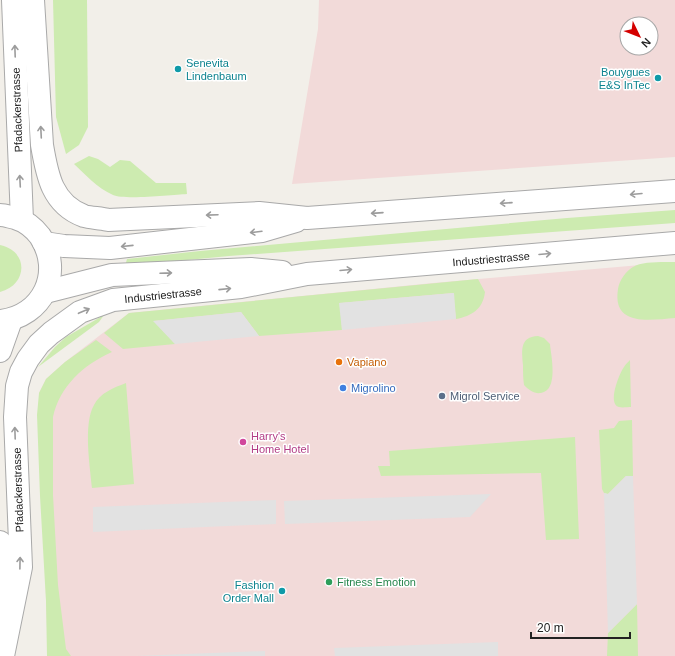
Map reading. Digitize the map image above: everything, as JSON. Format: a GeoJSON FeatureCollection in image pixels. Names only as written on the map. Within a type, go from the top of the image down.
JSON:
{"type":"FeatureCollection","features":[{"type":"Feature","properties":{"kind":"street","name":"Pfadackerstrasse"},"geometry":{"type":"LineString","coordinates":[[13,0],[22,220]]}},
{"type":"Feature","properties":{"kind":"street","name":"Pfadackerstrasse"},"geometry":{"type":"LineString","coordinates":[[34,0],[42,145],[46,169],[53,189],[67,207],[85,216],[108,220],[259,213],[307,218]]}},
{"type":"Feature","properties":{"kind":"street"},"geometry":{"type":"LineString","coordinates":[[44,243],[64,246],[110,248],[262,231],[307,218],[675,191]]}},
{"type":"Feature","properties":{"kind":"street"},"geometry":{"type":"LineString","coordinates":[[0,215],[22,220],[35,230],[44,243],[50,259],[50,276],[45,292],[36,304],[25,314],[6,320],[0,351]]}},
{"type":"Feature","properties":{"kind":"street","name":"Industriestrasse"},"geometry":{"type":"LineString","coordinates":[[51,333],[80,312],[113,300],[241,287],[307,274],[675,243]]}},
{"type":"Feature","properties":{"kind":"street","name":"Industriestrasse"},"geometry":{"type":"LineString","coordinates":[[45,292],[112,275],[251,269],[307,274]]}},
{"type":"Feature","properties":{"kind":"street","name":"Pfadackerstrasse"},"geometry":{"type":"LineString","coordinates":[[3,656],[21,567],[15,417],[17,386],[21,372],[28,359],[39,344],[51,333]]}},
{"type":"Feature","properties":{"kind":"street","name":"Pfadackerstrasse"},"geometry":{"type":"LineString","coordinates":[[0,542],[4,585],[0,646]]}},
{"type":"Feature","properties":{"kind":"shaded area"},"geometry":{"type":"Polygon","coordinates":[[[319,0],[675,0],[675,157],[292,184],[318,29],[319,0]]]}},
{"type":"Feature","properties":{"kind":"shaded area"},"geometry":{"type":"Polygon","coordinates":[[[675,262],[675,656],[48,656],[39,393],[46,379],[65,362],[129,313],[433,283],[675,262]]]}},
{"type":"Feature","properties":{"kind":"shaded area"},"geometry":{"type":"Polygon","coordinates":[[[454,293],[456,319],[342,330],[339,303],[454,293]]]}},
{"type":"Feature","properties":{"kind":"shaded area"},"geometry":{"type":"Polygon","coordinates":[[[241,312],[259,336],[175,344],[153,321],[241,312]]]}},
{"type":"Feature","properties":{"kind":"shaded area"},"geometry":{"type":"Polygon","coordinates":[[[626,476],[633,476],[637,604],[608,633],[604,493],[608,494],[626,476]]]}},
{"type":"Feature","properties":{"kind":"shaded area"},"geometry":{"type":"Polygon","coordinates":[[[491,494],[470,517],[285,524],[284,501],[491,494]]]}},
{"type":"Feature","properties":{"kind":"shaded area"},"geometry":{"type":"Polygon","coordinates":[[[276,500],[276,524],[93,532],[93,507],[276,500]]]}},
{"type":"Feature","properties":{"kind":"shaded area"},"geometry":{"type":"Polygon","coordinates":[[[498,642],[498,656],[335,656],[334,648],[498,642]]]}},
{"type":"Feature","properties":{"kind":"shaded area"},"geometry":{"type":"Polygon","coordinates":[[[265,651],[265,656],[136,656],[265,651]]]}},
{"type":"Feature","properties":{"kind":"green space"},"geometry":{"type":"Polygon","coordinates":[[[53,0],[87,0],[88,127],[79,145],[66,154],[56,117],[53,0]]]}},
{"type":"Feature","properties":{"kind":"green space"},"geometry":{"type":"Polygon","coordinates":[[[89,156],[98,159],[110,167],[120,160],[130,161],[156,183],[186,183],[187,194],[138,197],[113,195],[97,185],[74,164],[89,156]]]}},
{"type":"Feature","properties":{"kind":"green space"},"geometry":{"type":"Polygon","coordinates":[[[675,210],[675,223],[229,256],[125,266],[127,259],[200,251],[567,218],[675,210]]]}},
{"type":"Feature","properties":{"kind":"green space"},"geometry":{"type":"Polygon","coordinates":[[[0,245],[9,248],[16,254],[20,261],[21,268],[20,276],[16,283],[0,292],[0,245]]]}},
{"type":"Feature","properties":{"kind":"green space"},"geometry":{"type":"Polygon","coordinates":[[[653,262],[675,262],[675,318],[644,320],[627,315],[621,310],[618,301],[618,289],[621,280],[628,271],[637,265],[642,264],[653,262]]]}},
{"type":"Feature","properties":{"kind":"green space"},"geometry":{"type":"Polygon","coordinates":[[[478,279],[485,292],[482,303],[472,314],[456,319],[453,293],[340,303],[342,330],[259,336],[241,312],[154,321],[175,344],[123,349],[104,333],[129,313],[478,279]]]}},
{"type":"Feature","properties":{"kind":"green space"},"geometry":{"type":"Polygon","coordinates":[[[104,315],[99,322],[38,367],[55,347],[66,337],[104,315]]]}},
{"type":"Feature","properties":{"kind":"green space"},"geometry":{"type":"Polygon","coordinates":[[[538,336],[544,338],[550,344],[553,372],[550,386],[547,391],[541,393],[536,393],[524,385],[523,377],[523,346],[528,339],[538,336]]]}},
{"type":"Feature","properties":{"kind":"green space"},"geometry":{"type":"Polygon","coordinates":[[[96,340],[112,352],[92,363],[74,378],[61,396],[53,417],[53,495],[58,585],[66,649],[71,656],[47,656],[46,601],[37,415],[39,393],[46,379],[65,362],[96,340]]]}},
{"type":"Feature","properties":{"kind":"green space"},"geometry":{"type":"Polygon","coordinates":[[[630,360],[631,407],[619,407],[616,405],[614,400],[615,388],[625,365],[630,360]]]}},
{"type":"Feature","properties":{"kind":"green space"},"geometry":{"type":"Polygon","coordinates":[[[126,383],[134,484],[92,488],[88,445],[91,413],[94,405],[103,394],[126,383]]]}},
{"type":"Feature","properties":{"kind":"green space"},"geometry":{"type":"Polygon","coordinates":[[[632,420],[633,476],[626,476],[608,494],[604,493],[602,489],[599,430],[614,428],[619,421],[632,420]]]}},
{"type":"Feature","properties":{"kind":"green space"},"geometry":{"type":"Polygon","coordinates":[[[575,437],[579,539],[546,540],[541,473],[381,476],[378,466],[390,466],[389,451],[575,437]]]}},
{"type":"Feature","properties":{"kind":"green space"},"geometry":{"type":"Polygon","coordinates":[[[637,604],[638,656],[607,656],[608,633],[637,604]]]}},
{"type":"Feature","properties":{"kind":"place","name":"Senevita Lindenbaum"},"geometry":{"type":"Point","coordinates":[178,69]}},
{"type":"Feature","properties":{"kind":"place","name":"Bouygues E&S InTec"},"geometry":{"type":"Point","coordinates":[658,78]}},
{"type":"Feature","properties":{"kind":"place","name":"Vapiano"},"geometry":{"type":"Point","coordinates":[339,362]}},
{"type":"Feature","properties":{"kind":"place","name":"Migrolino"},"geometry":{"type":"Point","coordinates":[343,388]}},
{"type":"Feature","properties":{"kind":"place","name":"Migrol Service"},"geometry":{"type":"Point","coordinates":[442,396]}},
{"type":"Feature","properties":{"kind":"place","name":"Harry's Home Hotel"},"geometry":{"type":"Point","coordinates":[243,442]}},
{"type":"Feature","properties":{"kind":"place","name":"Fitness Emotion"},"geometry":{"type":"Point","coordinates":[329,582]}},
{"type":"Feature","properties":{"kind":"place","name":"Fashion Order Mall"},"geometry":{"type":"Point","coordinates":[282,591]}}]}
